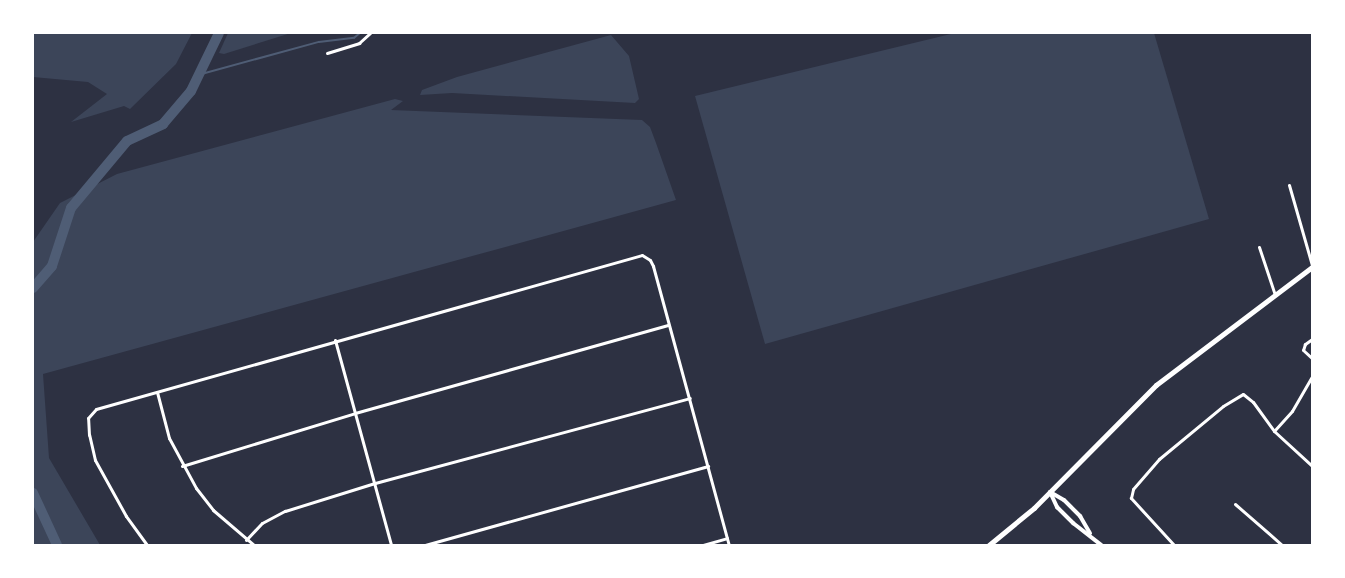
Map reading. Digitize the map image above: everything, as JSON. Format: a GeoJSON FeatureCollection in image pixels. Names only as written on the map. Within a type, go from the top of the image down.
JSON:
{"type":"FeatureCollection","features":[{"type":"Feature","properties":{"kind":"main road"},"geometry":{"type":"LineString","coordinates":[[989,545],[1050,492],[1156,385],[1312,266]]}},
{"type":"Feature","properties":{"kind":"street"},"geometry":{"type":"LineString","coordinates":[[327,53],[359,43],[370,33]]}},
{"type":"Feature","properties":{"kind":"street"},"geometry":{"type":"LineString","coordinates":[[1289,185],[1312,266]]}},
{"type":"Feature","properties":{"kind":"street"},"geometry":{"type":"LineString","coordinates":[[1258,247],[1275,295]]}},
{"type":"Feature","properties":{"kind":"street"},"geometry":{"type":"LineString","coordinates":[[147,545],[126,516],[95,460],[89,435],[90,414],[102,407],[632,256],[646,257],[652,263],[729,545]]}},
{"type":"Feature","properties":{"kind":"street"},"geometry":{"type":"LineString","coordinates":[[182,466],[355,413],[668,325]]}},
{"type":"Feature","properties":{"kind":"street"},"geometry":{"type":"LineString","coordinates":[[1312,339],[1305,344],[1303,350],[1312,358]]}},
{"type":"Feature","properties":{"kind":"street"},"geometry":{"type":"LineString","coordinates":[[334,340],[391,545]]}},
{"type":"Feature","properties":{"kind":"street"},"geometry":{"type":"LineString","coordinates":[[1274,431],[1292,411],[1312,377]]}},
{"type":"Feature","properties":{"kind":"street"},"geometry":{"type":"LineString","coordinates":[[157,392],[169,438],[182,466],[208,504],[254,545]]}},
{"type":"Feature","properties":{"kind":"street"},"geometry":{"type":"LineString","coordinates":[[1174,545],[1131,498],[1132,489],[1159,459],[1223,406],[1243,394],[1253,402],[1274,431],[1312,466]]}},
{"type":"Feature","properties":{"kind":"street"},"geometry":{"type":"LineString","coordinates":[[246,540],[262,523],[280,513],[375,483],[690,398]]}},
{"type":"Feature","properties":{"kind":"street"},"geometry":{"type":"LineString","coordinates":[[425,545],[708,466]]}},
{"type":"Feature","properties":{"kind":"street"},"geometry":{"type":"LineString","coordinates":[[1050,492],[1064,500],[1080,516],[1092,536]]}},
{"type":"Feature","properties":{"kind":"street"},"geometry":{"type":"LineString","coordinates":[[1050,492],[1057,507],[1073,524],[1092,536],[1101,545]]}},
{"type":"Feature","properties":{"kind":"street"},"geometry":{"type":"LineString","coordinates":[[1235,504],[1281,545]]}},
{"type":"Feature","properties":{"kind":"street"},"geometry":{"type":"LineString","coordinates":[[703,545],[727,538]]}},
{"type":"Feature","properties":{"kind":"shaded area"},"geometry":{"type":"Polygon","coordinates":[[[33,33],[192,33],[176,64],[130,109],[124,106],[71,122],[107,94],[88,82],[33,77],[33,33]]]}},
{"type":"Feature","properties":{"kind":"shaded area"},"geometry":{"type":"Polygon","coordinates":[[[228,33],[291,33],[224,54],[219,53],[228,33]]]}},
{"type":"Feature","properties":{"kind":"shaded area"},"geometry":{"type":"Polygon","coordinates":[[[955,33],[1154,33],[1209,219],[765,344],[695,96],[955,33]]]}},
{"type":"Feature","properties":{"kind":"shaded area"},"geometry":{"type":"Polygon","coordinates":[[[611,35],[629,56],[639,99],[635,103],[452,93],[420,95],[422,90],[457,77],[611,35]]]}},
{"type":"Feature","properties":{"kind":"shaded area"},"geometry":{"type":"Polygon","coordinates":[[[395,99],[403,101],[391,110],[642,120],[650,127],[676,200],[43,374],[49,458],[100,545],[33,545],[33,242],[60,203],[117,174],[395,99]]]}},
{"type":"Feature","properties":{"kind":"waterway"},"geometry":{"type":"LineString","coordinates":[[33,288],[52,266],[71,208],[127,141],[163,124],[191,91],[219,33]]}},
{"type":"Feature","properties":{"kind":"waterway"},"geometry":{"type":"LineString","coordinates":[[198,75],[319,42],[354,38],[360,33]]}},
{"type":"Feature","properties":{"kind":"waterway"},"geometry":{"type":"LineString","coordinates":[[33,493],[57,545]]}}]}
